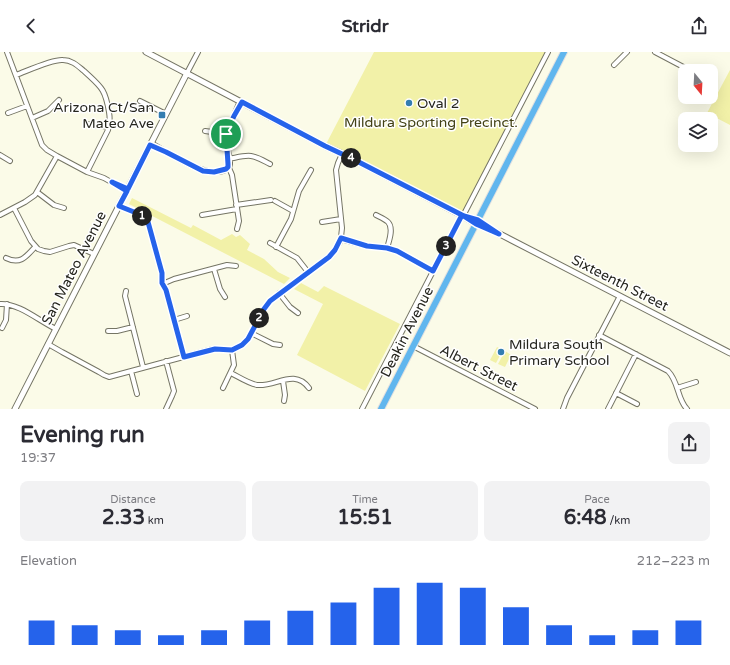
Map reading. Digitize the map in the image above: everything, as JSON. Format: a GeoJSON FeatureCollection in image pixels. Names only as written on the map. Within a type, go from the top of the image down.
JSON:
{"type":"FeatureCollection","features":[{"type":"Feature","properties":{"kind":"highway","name":"Deakin Avenue"},"geometry":{"type":"LineString","coordinates":[[381,409],[564,52]]}},
{"type":"Feature","properties":{"kind":"street"},"geometry":{"type":"LineString","coordinates":[[7,52],[42,145],[47,150],[87,172],[104,178],[127,190]]}},
{"type":"Feature","properties":{"kind":"street","name":"Sixteenth Street"},"geometry":{"type":"LineString","coordinates":[[146,52],[730,353]]}},
{"type":"Feature","properties":{"kind":"street","name":"San Mateo Avenue"},"geometry":{"type":"LineString","coordinates":[[15,409],[198,52]]}},
{"type":"Feature","properties":{"kind":"street","name":"Deakin Avenue"},"geometry":{"type":"LineString","coordinates":[[362,409],[548,52]]}},
{"type":"Feature","properties":{"kind":"street"},"geometry":{"type":"LineString","coordinates":[[655,52],[678,64]]}},
{"type":"Feature","properties":{"kind":"street"},"geometry":{"type":"LineString","coordinates":[[614,65],[625,53]]}},
{"type":"Feature","properties":{"kind":"street"},"geometry":{"type":"LineString","coordinates":[[16,75],[56,60],[65,60],[73,63],[103,90],[107,101],[110,120],[109,127],[87,172]]}},
{"type":"Feature","properties":{"kind":"street"},"geometry":{"type":"LineString","coordinates":[[32,118],[48,111],[59,100]]}},
{"type":"Feature","properties":{"kind":"street"},"geometry":{"type":"LineString","coordinates":[[140,101],[166,114]]}},
{"type":"Feature","properties":{"kind":"street"},"geometry":{"type":"LineString","coordinates":[[237,229],[239,221],[232,173],[228,169],[229,158],[226,134],[241,101]]}},
{"type":"Feature","properties":{"kind":"street"},"geometry":{"type":"LineString","coordinates":[[8,113],[27,106]]}},
{"type":"Feature","properties":{"kind":"street"},"geometry":{"type":"LineString","coordinates":[[87,124],[109,127]]}},
{"type":"Feature","properties":{"kind":"street"},"geometry":{"type":"LineString","coordinates":[[205,131],[226,134]]}},
{"type":"Feature","properties":{"kind":"street"},"geometry":{"type":"LineString","coordinates":[[150,144],[199,169],[214,172],[228,169]]}},
{"type":"Feature","properties":{"kind":"street"},"geometry":{"type":"LineString","coordinates":[[48,345],[99,372],[109,374],[131,371],[213,349],[232,350],[242,345],[246,342],[266,304],[332,254],[338,245],[342,232],[336,168],[343,154]]}},
{"type":"Feature","properties":{"kind":"street"},"geometry":{"type":"LineString","coordinates":[[0,155],[10,161]]}},
{"type":"Feature","properties":{"kind":"street"},"geometry":{"type":"LineString","coordinates":[[0,215],[29,200],[37,192],[57,156]]}},
{"type":"Feature","properties":{"kind":"street"},"geometry":{"type":"LineString","coordinates":[[229,158],[252,156],[270,164]]}},
{"type":"Feature","properties":{"kind":"street"},"geometry":{"type":"LineString","coordinates":[[276,247],[290,221],[299,191],[310,170]]}},
{"type":"Feature","properties":{"kind":"street"},"geometry":{"type":"LineString","coordinates":[[37,192],[54,205],[64,208]]}},
{"type":"Feature","properties":{"kind":"street"},"geometry":{"type":"LineString","coordinates":[[202,215],[273,200],[293,211]]}},
{"type":"Feature","properties":{"kind":"street"},"geometry":{"type":"LineString","coordinates":[[120,204],[146,218],[148,222],[184,357]]}},
{"type":"Feature","properties":{"kind":"street"},"geometry":{"type":"LineString","coordinates":[[14,208],[30,241],[41,251],[50,252],[74,245],[94,254]]}},
{"type":"Feature","properties":{"kind":"street"},"geometry":{"type":"LineString","coordinates":[[376,215],[387,221],[390,225],[391,230],[387,248]]}},
{"type":"Feature","properties":{"kind":"street"},"geometry":{"type":"LineString","coordinates":[[322,222],[341,220]]}},
{"type":"Feature","properties":{"kind":"street"},"geometry":{"type":"LineString","coordinates":[[341,238],[367,246],[387,248],[397,251],[433,271]]}},
{"type":"Feature","properties":{"kind":"street"},"geometry":{"type":"LineString","coordinates":[[270,243],[297,258],[308,272]]}},
{"type":"Feature","properties":{"kind":"street"},"geometry":{"type":"LineString","coordinates":[[6,258],[11,260],[24,259],[35,247]]}},
{"type":"Feature","properties":{"kind":"street"},"geometry":{"type":"LineString","coordinates":[[165,282],[227,266],[236,266]]}},
{"type":"Feature","properties":{"kind":"street"},"geometry":{"type":"LineString","coordinates":[[214,269],[220,288],[225,297]]}},
{"type":"Feature","properties":{"kind":"street"},"geometry":{"type":"LineString","coordinates":[[126,291],[125,296],[143,367]]}},
{"type":"Feature","properties":{"kind":"street"},"geometry":{"type":"LineString","coordinates":[[280,293],[290,307],[298,313]]}},
{"type":"Feature","properties":{"kind":"street"},"geometry":{"type":"LineString","coordinates":[[563,409],[567,398],[620,296]]}},
{"type":"Feature","properties":{"kind":"street"},"geometry":{"type":"LineString","coordinates":[[0,304],[7,304],[56,328]]}},
{"type":"Feature","properties":{"kind":"street"},"geometry":{"type":"LineString","coordinates":[[2,328],[6,320],[7,304]]}},
{"type":"Feature","properties":{"kind":"street"},"geometry":{"type":"LineString","coordinates":[[174,320],[187,316]]}},
{"type":"Feature","properties":{"kind":"street"},"geometry":{"type":"LineString","coordinates":[[108,331],[117,331],[133,327]]}},
{"type":"Feature","properties":{"kind":"street"},"geometry":{"type":"LineString","coordinates":[[251,333],[274,344],[280,345]]}},
{"type":"Feature","properties":{"kind":"street"},"geometry":{"type":"LineString","coordinates":[[599,335],[668,371],[673,378],[685,408]]}},
{"type":"Feature","properties":{"kind":"street","name":"Albert Street"},"geometry":{"type":"LineString","coordinates":[[413,346],[535,409]]}},
{"type":"Feature","properties":{"kind":"street"},"geometry":{"type":"LineString","coordinates":[[223,388],[235,363],[232,350]]}},
{"type":"Feature","properties":{"kind":"street"},"geometry":{"type":"LineString","coordinates":[[608,409],[636,354]]}},
{"type":"Feature","properties":{"kind":"street"},"geometry":{"type":"LineString","coordinates":[[166,362],[174,391],[166,409]]}},
{"type":"Feature","properties":{"kind":"street"},"geometry":{"type":"LineString","coordinates":[[131,371],[137,394]]}},
{"type":"Feature","properties":{"kind":"street"},"geometry":{"type":"LineString","coordinates":[[231,373],[257,385],[292,378],[304,382],[309,388]]}},
{"type":"Feature","properties":{"kind":"street"},"geometry":{"type":"LineString","coordinates":[[283,381],[285,395],[284,401]]}},
{"type":"Feature","properties":{"kind":"street"},"geometry":{"type":"LineString","coordinates":[[677,388],[696,382]]}},
{"type":"Feature","properties":{"kind":"street"},"geometry":{"type":"LineString","coordinates":[[616,393],[637,404]]}},
{"type":"Feature","properties":{"kind":"green space","name":"Mildura Sporting Precinct."},"geometry":{"type":"Polygon","coordinates":[[[374,52],[548,52],[463,216],[325,146],[374,52]]]}},
{"type":"Feature","properties":{"kind":"green space"},"geometry":{"type":"Polygon","coordinates":[[[730,70],[730,125],[718,119],[718,112],[708,112],[712,104],[718,104],[718,92],[730,70]]]}},
{"type":"Feature","properties":{"kind":"green space"},"geometry":{"type":"Polygon","coordinates":[[[132,198],[191,228],[193,225],[221,240],[232,234],[236,237],[240,235],[250,244],[247,250],[264,259],[278,272],[290,278],[284,284],[129,204],[132,198]]]}},
{"type":"Feature","properties":{"kind":"green space"},"geometry":{"type":"Polygon","coordinates":[[[301,283],[318,292],[324,286],[400,324],[365,391],[297,355],[323,304],[294,289],[301,283]]]}},
{"type":"Feature","properties":{"kind":"green space"},"geometry":{"type":"Polygon","coordinates":[[[497,347],[503,350],[496,363],[490,360],[497,347]]]}},
{"type":"Feature","properties":{"kind":"green space"},"geometry":{"type":"Polygon","coordinates":[[[505,351],[511,355],[505,367],[498,364],[505,351]]]}},
{"type":"Feature","properties":{"kind":"place","name":"Oval 2"},"geometry":{"type":"Point","coordinates":[409,103]}},
{"type":"Feature","properties":{"kind":"place","name":"Arizona Ct/San Mateo Ave"},"geometry":{"type":"Point","coordinates":[162,115]}},
{"type":"Feature","properties":{"kind":"place","name":"Mildura South Primary School"},"geometry":{"type":"Point","coordinates":[501,352]}},
{"type":"Feature","properties":{"kind":"route"},"geometry":{"type":"LineString","coordinates":[[242,102],[325,146],[464,216],[478,220],[499,234],[476,224],[462,215],[433,271],[397,251],[387,248],[367,246],[341,238],[335,250],[329,257],[266,304],[248,339],[242,345],[232,350],[215,349],[184,357],[166,290],[162,283],[162,273],[148,222],[144,216],[119,206],[127,191],[112,182],[128,189],[150,145],[203,171],[214,172],[226,169],[228,164],[226,134],[229,125],[242,102]]}}]}
